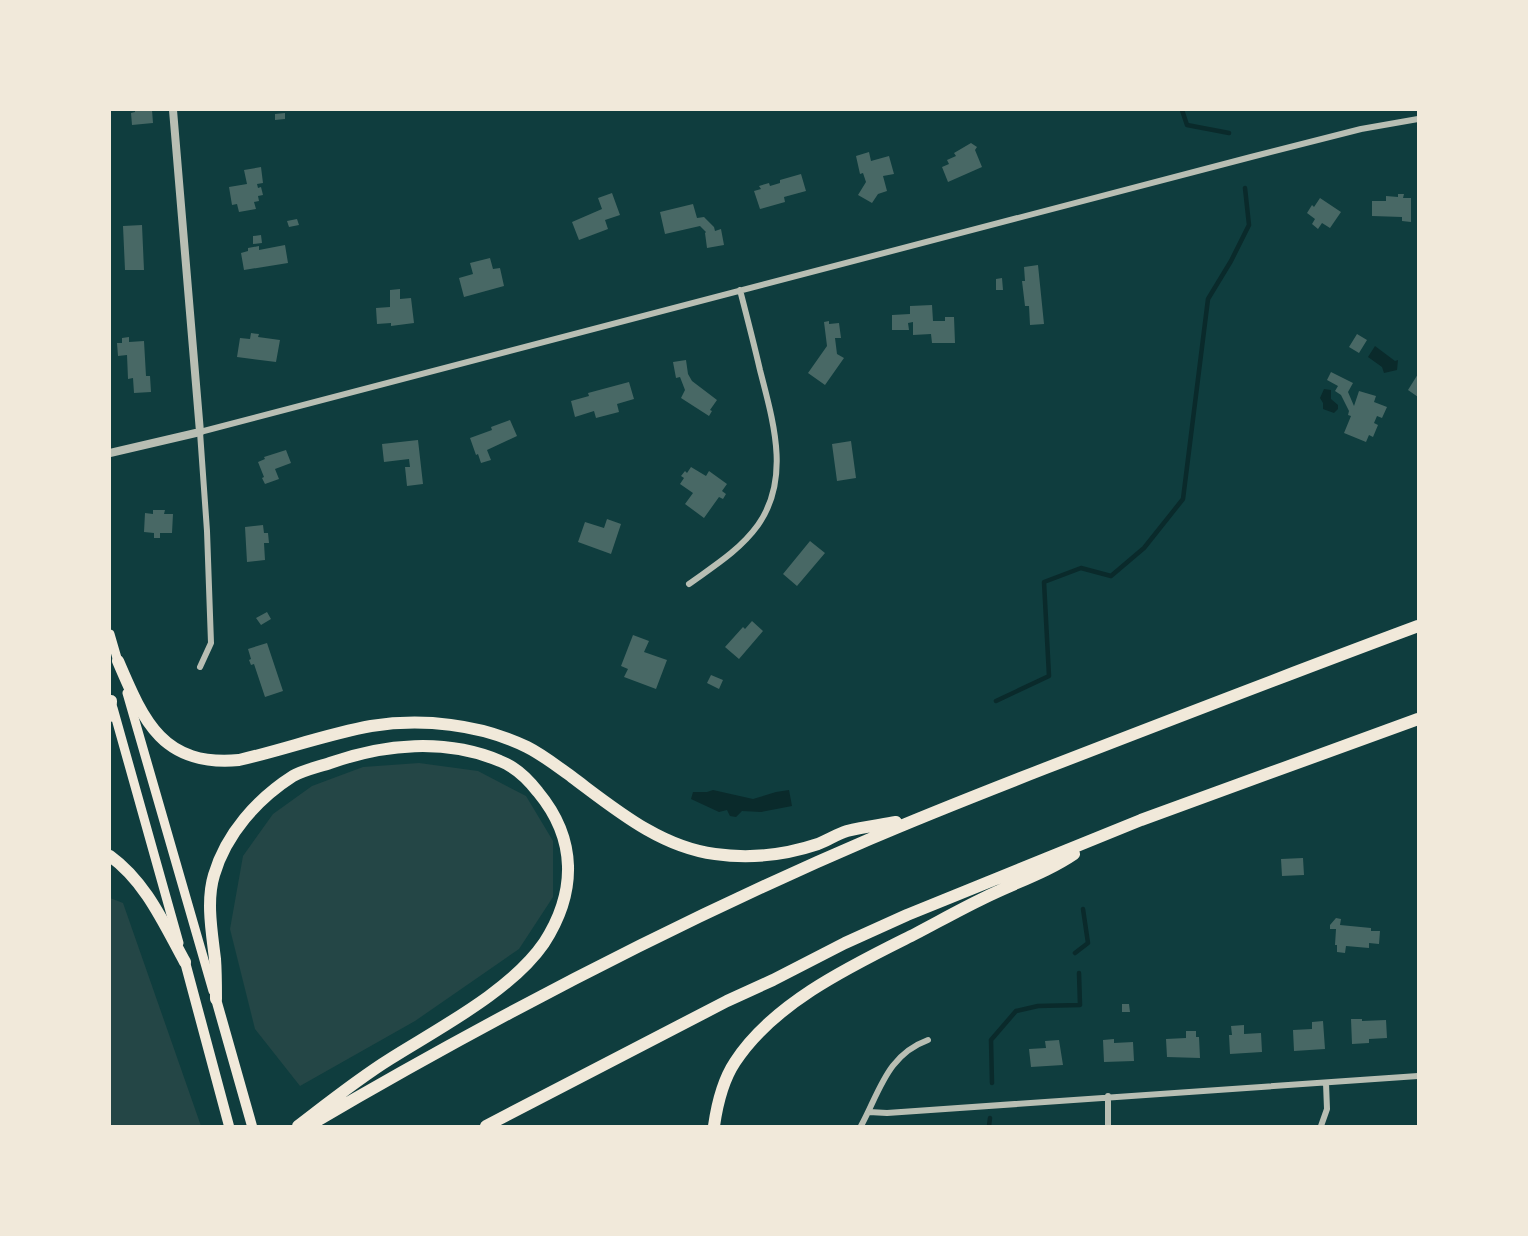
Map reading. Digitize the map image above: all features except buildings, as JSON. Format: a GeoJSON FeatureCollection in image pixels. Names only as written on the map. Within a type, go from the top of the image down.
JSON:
{"type":"FeatureCollection","features":[{"type":"Feature","properties":{"kind":"highway"},"geometry":{"type":"LineString","coordinates":[[308,1126],[444,1048],[575,979],[759,889],[918,819],[1419,626]]}},
{"type":"Feature","properties":{"kind":"highway"},"geometry":{"type":"LineString","coordinates":[[118,662],[133,697],[152,728],[170,746],[201,759],[218,762],[239,760],[371,726],[426,723],[465,728],[516,742],[558,767],[655,834],[685,847],[712,854],[746,856],[786,853],[818,844],[845,831],[918,819]]}},
{"type":"Feature","properties":{"kind":"highway"},"geometry":{"type":"LineString","coordinates":[[110,699],[110,716]]}},
{"type":"Feature","properties":{"kind":"highway"},"geometry":{"type":"LineString","coordinates":[[486,1126],[635,1047],[845,943],[989,881],[1141,820],[1419,719]]}},
{"type":"Feature","properties":{"kind":"highway"},"geometry":{"type":"LineString","coordinates":[[216,999],[211,891],[216,867],[233,835],[254,808],[294,776],[372,750],[404,746],[445,748],[484,755],[507,764],[531,784],[551,809],[565,838],[569,864],[566,889],[559,915],[542,945],[493,993],[354,1083],[298,1126]]}},
{"type":"Feature","properties":{"kind":"highway"},"geometry":{"type":"LineString","coordinates":[[714,1126],[718,1106],[735,1062],[758,1033],[789,1006],[874,953],[984,898],[1055,866],[1094,840]]}},
{"type":"Feature","properties":{"kind":"highway"},"geometry":{"type":"LineString","coordinates":[[110,856],[124,866],[150,897],[184,962]]}},
{"type":"Feature","properties":{"kind":"main road"},"geometry":{"type":"LineString","coordinates":[[110,634],[148,759],[252,1126]]}},
{"type":"Feature","properties":{"kind":"main road"},"geometry":{"type":"LineString","coordinates":[[110,699],[228,1126]]}},
{"type":"Feature","properties":{"kind":"street"},"geometry":{"type":"LineString","coordinates":[[173,110],[207,531],[211,643],[200,666]]}},
{"type":"Feature","properties":{"kind":"street"},"geometry":{"type":"LineString","coordinates":[[110,453],[200,432],[1361,129],[1419,119]]}},
{"type":"Feature","properties":{"kind":"street"},"geometry":{"type":"LineString","coordinates":[[689,584],[732,553],[750,534],[765,513],[776,475],[775,427],[740,290]]}},
{"type":"Feature","properties":{"kind":"street"},"geometry":{"type":"LineString","coordinates":[[861,1126],[896,1060],[909,1048],[928,1040]]}},
{"type":"Feature","properties":{"kind":"street"},"geometry":{"type":"LineString","coordinates":[[869,1112],[887,1113],[1419,1076]]}},
{"type":"Feature","properties":{"kind":"street"},"geometry":{"type":"LineString","coordinates":[[1321,1126],[1327,1109],[1326,1083]]}},
{"type":"Feature","properties":{"kind":"street"},"geometry":{"type":"LineString","coordinates":[[1108,1096],[1108,1126]]}},
{"type":"Feature","properties":{"kind":"shaded area"},"geometry":{"type":"Polygon","coordinates":[[[1375,346],[1395,361],[1398,360],[1397,370],[1384,373],[1382,367],[1368,357],[1375,346]]]}},
{"type":"Feature","properties":{"kind":"shaded area"},"geometry":{"type":"Polygon","coordinates":[[[1324,389],[1331,390],[1331,399],[1338,405],[1334,413],[1323,409],[1320,398],[1324,389]]]}},
{"type":"Feature","properties":{"kind":"shaded area"},"geometry":{"type":"Polygon","coordinates":[[[419,763],[478,771],[526,796],[553,841],[553,897],[519,949],[415,1021],[300,1086],[255,1029],[230,929],[243,856],[273,814],[312,786],[363,767],[419,763]]]}},
{"type":"Feature","properties":{"kind":"shaded area"},"geometry":{"type":"Polygon","coordinates":[[[713,790],[753,799],[789,790],[792,806],[761,812],[742,811],[736,817],[730,816],[727,810],[719,812],[691,799],[693,792],[713,790]]]}},
{"type":"Feature","properties":{"kind":"shaded area"},"geometry":{"type":"Polygon","coordinates":[[[110,898],[123,903],[201,1126],[110,1126],[110,898]]]}},
{"type":"Feature","properties":{"kind":"waterway"},"geometry":{"type":"LineString","coordinates":[[1182,110],[1187,125],[1229,133]]}},
{"type":"Feature","properties":{"kind":"waterway"},"geometry":{"type":"LineString","coordinates":[[996,701],[1049,676],[1044,582],[1081,568],[1111,576],[1144,548],[1183,499],[1208,299],[1249,225],[1245,188]]}},
{"type":"Feature","properties":{"kind":"waterway"},"geometry":{"type":"LineString","coordinates":[[1075,953],[1088,943],[1083,909]]}},
{"type":"Feature","properties":{"kind":"waterway"},"geometry":{"type":"LineString","coordinates":[[992,1083],[991,1040],[1016,1011],[1038,1006],[1080,1005],[1079,973]]}},
{"type":"Feature","properties":{"kind":"waterway"},"geometry":{"type":"LineString","coordinates":[[989,1126],[990,1118]]}}]}
